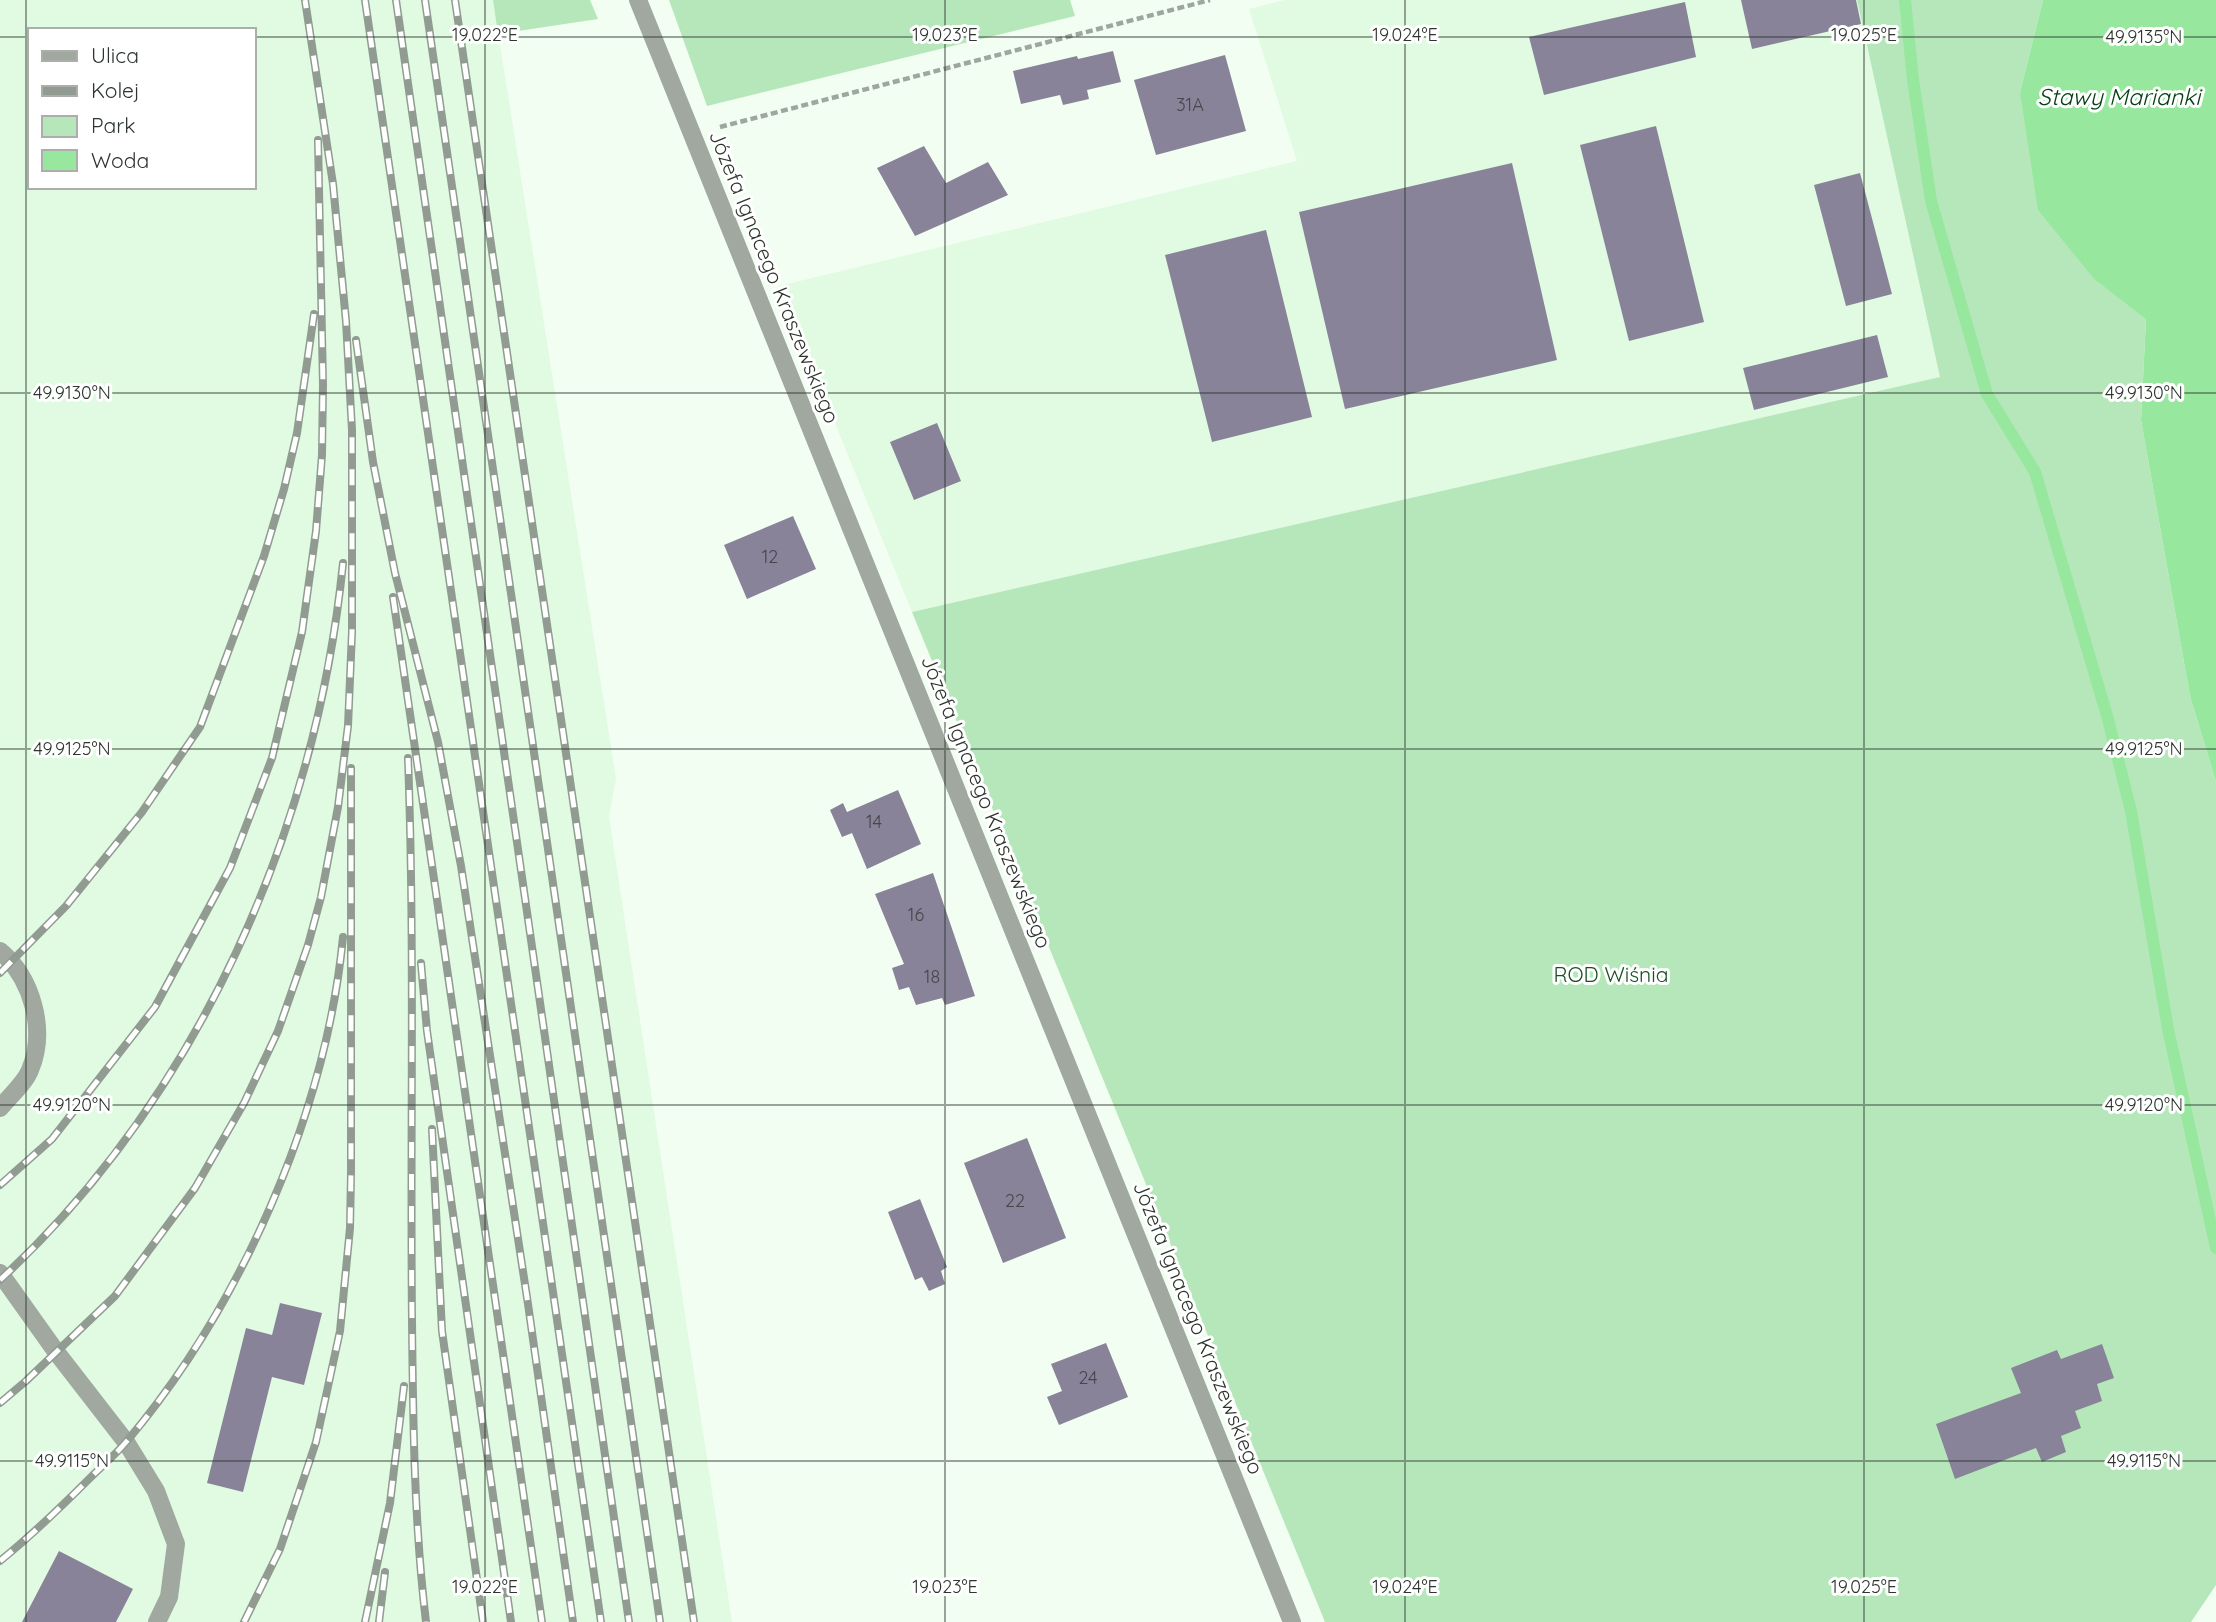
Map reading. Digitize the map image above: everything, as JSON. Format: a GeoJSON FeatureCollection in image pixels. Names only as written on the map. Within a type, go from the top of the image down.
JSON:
{"type":"FeatureCollection","features":[{"type":"Feature","properties":{"kind":"street","name":"Józefa Ignacego Kraszewskiego"},"geometry":{"type":"LineString","coordinates":[[638,0],[1292,1622]]}},
{"type":"Feature","properties":{"kind":"street"},"geometry":{"type":"LineString","coordinates":[[0,951],[13,962],[30,990],[38,1037],[30,1071],[0,1108]]}},
{"type":"Feature","properties":{"kind":"street"},"geometry":{"type":"LineString","coordinates":[[0,1273],[57,1353],[126,1442],[156,1491],[176,1544],[169,1597],[157,1622]]}},
{"type":"Feature","properties":{"kind":"path"},"geometry":{"type":"LineString","coordinates":[[692,134],[1210,0]]}},
{"type":"Feature","properties":{"kind":"shaded area"},"geometry":{"type":"Polygon","coordinates":[[[0,0],[493,0],[616,779],[609,817],[732,1622],[0,1622],[0,0]]]}},
{"type":"Feature","properties":{"kind":"shaded area"},"geometry":{"type":"Polygon","coordinates":[[[1285,0],[1857,0],[1941,377],[912,612],[779,286],[1297,161],[1249,9],[1285,0]]]}},
{"type":"Feature","properties":{"kind":"green space"},"geometry":{"type":"Polygon","coordinates":[[[493,0],[590,0],[598,19],[498,34],[493,0]]]}},
{"type":"Feature","properties":{"kind":"green space"},"geometry":{"type":"Polygon","coordinates":[[[669,0],[1070,0],[1075,16],[707,106],[669,0]]]}},
{"type":"Feature","properties":{"kind":"green space","name":"ROD Wiśnia"},"geometry":{"type":"Polygon","coordinates":[[[1857,0],[2043,0],[2020,92],[2095,280],[2146,318],[2141,420],[2190,696],[2216,782],[2216,1585],[2191,1622],[1325,1622],[912,612],[1940,377],[1857,0]]]}},
{"type":"Feature","properties":{"kind":"water","name":"Stawy Marianki"},"geometry":{"type":"Polygon","coordinates":[[[2043,0],[2216,0],[2216,782],[2190,696],[2141,420],[2146,319],[2095,280],[2038,210],[2020,92],[2043,0]]]}},
{"type":"Feature","properties":{"kind":"building"},"geometry":{"type":"Polygon","coordinates":[[[1741,0],[1856,0],[1861,24],[1752,49],[1741,0]]]}},
{"type":"Feature","properties":{"kind":"building"},"geometry":{"type":"Polygon","coordinates":[[[1685,2],[1696,57],[1544,95],[1529,37],[1685,2]]]}},
{"type":"Feature","properties":{"kind":"building"},"geometry":{"type":"Polygon","coordinates":[[[1113,51],[1121,82],[1087,90],[1089,99],[1063,105],[1060,95],[1021,104],[1013,71],[1077,56],[1078,59],[1113,51]]]}},
{"type":"Feature","properties":{"kind":"building"},"geometry":{"type":"Polygon","coordinates":[[[1225,55],[1246,131],[1156,155],[1134,80],[1225,55]]]}},
{"type":"Feature","properties":{"kind":"building"},"geometry":{"type":"Polygon","coordinates":[[[1656,126],[1704,322],[1629,341],[1580,145],[1656,126]]]}},
{"type":"Feature","properties":{"kind":"building"},"geometry":{"type":"Polygon","coordinates":[[[924,146],[946,183],[988,162],[1008,195],[915,236],[877,168],[924,146]]]}},
{"type":"Feature","properties":{"kind":"building"},"geometry":{"type":"Polygon","coordinates":[[[1512,163],[1557,360],[1345,409],[1299,212],[1512,163]]]}},
{"type":"Feature","properties":{"kind":"building"},"geometry":{"type":"Polygon","coordinates":[[[1860,173],[1892,294],[1846,306],[1814,185],[1860,173]]]}},
{"type":"Feature","properties":{"kind":"building"},"geometry":{"type":"Polygon","coordinates":[[[1266,230],[1312,417],[1212,442],[1165,255],[1266,230]]]}},
{"type":"Feature","properties":{"kind":"building"},"geometry":{"type":"Polygon","coordinates":[[[1877,335],[1888,377],[1754,410],[1743,368],[1877,335]]]}},
{"type":"Feature","properties":{"kind":"building"},"geometry":{"type":"Polygon","coordinates":[[[937,423],[961,481],[914,500],[890,442],[937,423]]]}},
{"type":"Feature","properties":{"kind":"building"},"geometry":{"type":"Polygon","coordinates":[[[793,516],[816,569],[747,599],[724,545],[793,516]]]}},
{"type":"Feature","properties":{"kind":"building"},"geometry":{"type":"Polygon","coordinates":[[[898,790],[921,844],[867,869],[852,833],[842,837],[830,810],[843,803],[847,812],[898,790]]]}},
{"type":"Feature","properties":{"kind":"building"},"geometry":{"type":"Polygon","coordinates":[[[933,873],[975,996],[945,1005],[942,998],[916,1005],[909,987],[899,990],[892,968],[904,964],[875,894],[933,873]]]}},
{"type":"Feature","properties":{"kind":"building"},"geometry":{"type":"Polygon","coordinates":[[[1027,1138],[1066,1238],[1003,1263],[964,1163],[1027,1138]]]}},
{"type":"Feature","properties":{"kind":"building"},"geometry":{"type":"Polygon","coordinates":[[[920,1199],[947,1267],[941,1271],[945,1284],[929,1291],[922,1277],[915,1280],[888,1212],[920,1199]]]}},
{"type":"Feature","properties":{"kind":"building"},"geometry":{"type":"Polygon","coordinates":[[[280,1303],[322,1313],[304,1385],[272,1377],[243,1492],[207,1483],[246,1328],[272,1335],[280,1303]]]}},
{"type":"Feature","properties":{"kind":"building"},"geometry":{"type":"Polygon","coordinates":[[[1106,1343],[1128,1397],[1059,1425],[1047,1397],[1062,1391],[1051,1364],[1106,1343]]]}},
{"type":"Feature","properties":{"kind":"building"},"geometry":{"type":"Polygon","coordinates":[[[2102,1344],[2114,1378],[2097,1384],[2102,1401],[2075,1411],[2081,1428],[2061,1436],[2066,1452],[2042,1462],[2036,1448],[1955,1479],[1936,1424],[2021,1393],[2011,1368],[2057,1350],[2061,1359],[2102,1344]]]}},
{"type":"Feature","properties":{"kind":"building"},"geometry":{"type":"Polygon","coordinates":[[[59,1551],[133,1589],[116,1622],[22,1622],[59,1551]]]}},
{"type":"Feature","properties":{"kind":"waterway"},"geometry":{"type":"LineString","coordinates":[[1905,0],[1913,80],[1931,201],[1987,394],[2035,472],[2108,719],[2131,811],[2168,1029],[2216,1248]]}},
{"type":"Feature","properties":{"kind":"railway"},"geometry":{"type":"LineString","coordinates":[[0,1403],[115,1296],[195,1188],[244,1103],[278,1031],[308,945],[321,897],[338,807],[348,726],[352,632],[352,430],[346,321],[333,184],[305,0]]}},
{"type":"Feature","properties":{"kind":"railway"},"geometry":{"type":"LineString","coordinates":[[365,0],[601,1622]]}},
{"type":"Feature","properties":{"kind":"railway"},"geometry":{"type":"LineString","coordinates":[[396,0],[629,1622]]}},
{"type":"Feature","properties":{"kind":"railway"},"geometry":{"type":"LineString","coordinates":[[425,0],[660,1622]]}},
{"type":"Feature","properties":{"kind":"railway"},"geometry":{"type":"LineString","coordinates":[[455,0],[694,1622]]}},
{"type":"Feature","properties":{"kind":"railway"},"geometry":{"type":"LineString","coordinates":[[0,1185],[52,1139],[155,1007],[230,868],[272,758],[302,632],[316,531],[322,455],[318,140]]}},
{"type":"Feature","properties":{"kind":"railway"},"geometry":{"type":"LineString","coordinates":[[0,973],[66,906],[142,812],[200,727],[264,556],[284,489],[297,433],[314,314]]}},
{"type":"Feature","properties":{"kind":"railway"},"geometry":{"type":"LineString","coordinates":[[356,340],[373,462],[395,573],[438,742],[461,866],[573,1622]]}},
{"type":"Feature","properties":{"kind":"railway"},"geometry":{"type":"LineString","coordinates":[[0,1280],[71,1207],[134,1128],[189,1043],[236,953],[275,859],[306,762],[329,663],[343,563]]}},
{"type":"Feature","properties":{"kind":"railway"},"geometry":{"type":"LineString","coordinates":[[393,597],[542,1622]]}},
{"type":"Feature","properties":{"kind":"railway"},"geometry":{"type":"LineString","coordinates":[[408,758],[414,1434],[419,1547],[426,1622]]}},
{"type":"Feature","properties":{"kind":"railway"},"geometry":{"type":"LineString","coordinates":[[244,1622],[280,1549],[316,1442],[340,1331],[350,1228],[351,768]]}},
{"type":"Feature","properties":{"kind":"railway"},"geometry":{"type":"LineString","coordinates":[[0,1561],[127,1441],[168,1388],[241,1269],[297,1138],[318,1071],[334,1004],[343,937]]}},
{"type":"Feature","properties":{"kind":"railway"},"geometry":{"type":"LineString","coordinates":[[421,963],[427,1031],[511,1622]]}},
{"type":"Feature","properties":{"kind":"railway"},"geometry":{"type":"LineString","coordinates":[[432,1129],[442,1331],[483,1622]]}},
{"type":"Feature","properties":{"kind":"railway"},"geometry":{"type":"LineString","coordinates":[[365,1622],[390,1503],[404,1386]]}},
{"type":"Feature","properties":{"kind":"railway"},"geometry":{"type":"LineString","coordinates":[[379,1622],[385,1572]]}}]}
